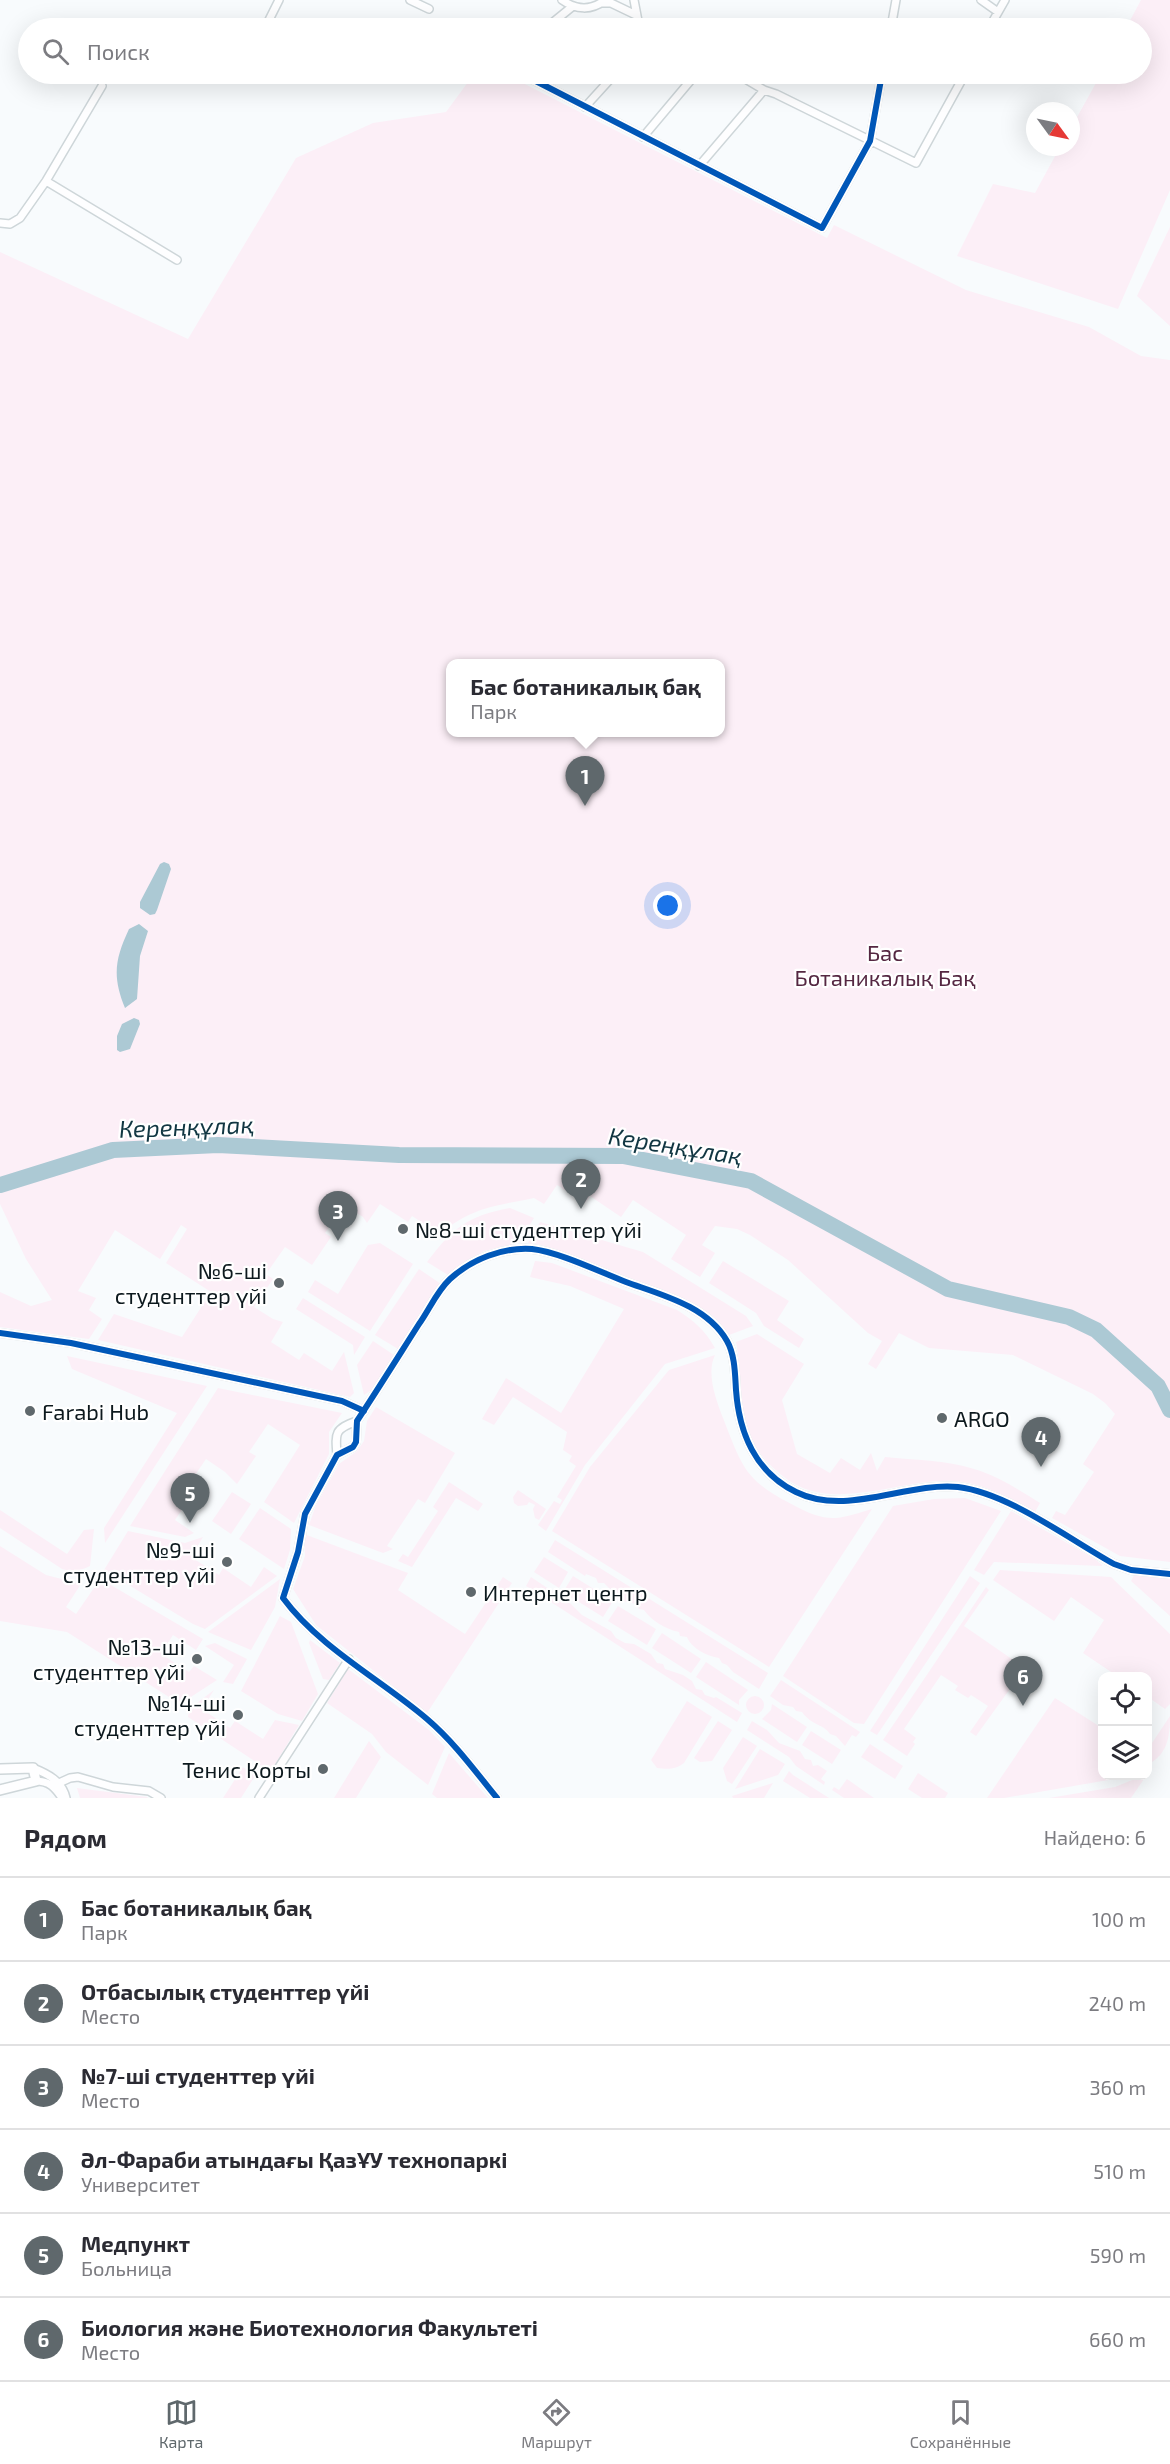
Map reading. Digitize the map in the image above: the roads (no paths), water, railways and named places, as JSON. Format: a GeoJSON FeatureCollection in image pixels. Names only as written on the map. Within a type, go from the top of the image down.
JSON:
{"type":"FeatureCollection","features":[{"type":"Feature","properties":{"kind":"street"},"geometry":{"type":"LineString","coordinates":[[270,18],[279,0]]}},
{"type":"Feature","properties":{"kind":"street"},"geometry":{"type":"LineString","coordinates":[[410,0],[429,9]]}},
{"type":"Feature","properties":{"kind":"street"},"geometry":{"type":"LineString","coordinates":[[562,0],[573,6],[587,8],[603,2],[611,3],[636,15]]}},
{"type":"Feature","properties":{"kind":"street"},"geometry":{"type":"LineString","coordinates":[[634,0],[637,18]]}},
{"type":"Feature","properties":{"kind":"street"},"geometry":{"type":"LineString","coordinates":[[893,18],[896,0]]}},
{"type":"Feature","properties":{"kind":"street"},"geometry":{"type":"LineString","coordinates":[[981,0],[998,12]]}},
{"type":"Feature","properties":{"kind":"street"},"geometry":{"type":"LineString","coordinates":[[995,18],[1005,0]]}},
{"type":"Feature","properties":{"kind":"street"},"geometry":{"type":"LineString","coordinates":[[558,18],[573,6]]}},
{"type":"Feature","properties":{"kind":"street"},"geometry":{"type":"LineString","coordinates":[[541,84],[822,228],[870,141],[880,84]]}},
{"type":"Feature","properties":{"kind":"street"},"geometry":{"type":"LineString","coordinates":[[585,107],[606,84]]}},
{"type":"Feature","properties":{"kind":"street"},"geometry":{"type":"LineString","coordinates":[[643,138],[688,84]]}},
{"type":"Feature","properties":{"kind":"street"},"geometry":{"type":"LineString","coordinates":[[754,84],[916,163],[959,84]]}},
{"type":"Feature","properties":{"kind":"street"},"geometry":{"type":"LineString","coordinates":[[0,223],[10,224],[20,218],[46,181],[102,86]]}},
{"type":"Feature","properties":{"kind":"street"},"geometry":{"type":"LineString","coordinates":[[699,166],[764,90]]}},
{"type":"Feature","properties":{"kind":"street"},"geometry":{"type":"LineString","coordinates":[[46,181],[177,260]]}},
{"type":"Feature","properties":{"kind":"street"},"geometry":{"type":"LineString","coordinates":[[337,1455],[353,1447],[356,1442],[357,1421],[448,1281],[474,1263],[499,1252],[520,1249],[535,1250],[685,1305],[703,1314],[717,1326],[730,1346],[742,1431],[749,1447],[768,1471],[781,1483],[796,1492],[829,1501],[943,1487],[977,1491],[1010,1504],[1113,1564],[1131,1570],[1170,1574]]}},
{"type":"Feature","properties":{"kind":"street"},"geometry":{"type":"LineString","coordinates":[[0,1333],[84,1345],[342,1401],[364,1411]]}},
{"type":"Feature","properties":{"kind":"street"},"geometry":{"type":"LineString","coordinates":[[357,1421],[337,1431],[335,1437],[337,1455],[305,1514],[298,1552],[283,1598],[292,1610],[349,1659],[428,1719],[448,1739],[497,1798]]}},
{"type":"Feature","properties":{"kind":"street"},"geometry":{"type":"LineString","coordinates":[[259,1798],[349,1659]]}},
{"type":"Feature","properties":{"kind":"street"},"geometry":{"type":"LineString","coordinates":[[33,1768],[36,1781]]}},
{"type":"Feature","properties":{"kind":"street"},"geometry":{"type":"LineString","coordinates":[[0,1769],[33,1768],[44,1772],[59,1783],[64,1798]]}},
{"type":"Feature","properties":{"kind":"street"},"geometry":{"type":"LineString","coordinates":[[59,1783],[78,1777],[113,1787],[149,1791],[161,1798]]}},
{"type":"Feature","properties":{"kind":"street"},"geometry":{"type":"LineString","coordinates":[[0,1790],[44,1781],[64,1798]]}},
{"type":"Feature","properties":{"kind":"water"},"geometry":{"type":"Polygon","coordinates":[[[164,862],[169,864],[171,869],[157,910],[155,914],[150,915],[140,908],[140,902],[160,864],[164,862]]]}},
{"type":"Feature","properties":{"kind":"water"},"geometry":{"type":"Polygon","coordinates":[[[139,924],[148,931],[140,956],[137,999],[125,1008],[118,986],[118,959],[129,929],[139,924]]]}},
{"type":"Feature","properties":{"kind":"water"},"geometry":{"type":"Polygon","coordinates":[[[134,1018],[139,1020],[140,1024],[130,1049],[120,1052],[117,1050],[117,1036],[122,1024],[134,1018]]]}},
{"type":"Feature","properties":{"kind":"waterway","name":"Кереңқұлақ"},"geometry":{"type":"LineString","coordinates":[[0,1185],[113,1150],[218,1145],[399,1155],[623,1156],[751,1181],[948,1289],[1069,1317],[1096,1330],[1158,1386],[1170,1410]]}},
{"type":"Feature","properties":{"kind":"place","name":"Бас ботаникалық бақ"},"geometry":{"type":"Point","coordinates":[585,806]}},
{"type":"Feature","properties":{"kind":"place","name":"Отбасылық студенттер үйі"},"geometry":{"type":"Point","coordinates":[581,1209]}},
{"type":"Feature","properties":{"kind":"place","name":"№8-ші студенттер үйі"},"geometry":{"type":"Point","coordinates":[403,1229]}},
{"type":"Feature","properties":{"kind":"place","name":"№7-ші студенттер үйі"},"geometry":{"type":"Point","coordinates":[338,1241]}},
{"type":"Feature","properties":{"kind":"place","name":"№6-ші студенттер үйі"},"geometry":{"type":"Point","coordinates":[279,1283]}},
{"type":"Feature","properties":{"kind":"place","name":"Farabi Hub"},"geometry":{"type":"Point","coordinates":[30,1411]}},
{"type":"Feature","properties":{"kind":"place","name":"ARGO"},"geometry":{"type":"Point","coordinates":[942,1418]}},
{"type":"Feature","properties":{"kind":"place","name":"Әл-Фараби атындағы ҚазҰУ технопаркі"},"geometry":{"type":"Point","coordinates":[1041,1467]}},
{"type":"Feature","properties":{"kind":"place","name":"Медпункт"},"geometry":{"type":"Point","coordinates":[190,1523]}},
{"type":"Feature","properties":{"kind":"place","name":"№9-ші студенттер үйі"},"geometry":{"type":"Point","coordinates":[227,1562]}},
{"type":"Feature","properties":{"kind":"place","name":"Интернет центр"},"geometry":{"type":"Point","coordinates":[471,1592]}},
{"type":"Feature","properties":{"kind":"place","name":"№13-ші студенттер үйі"},"geometry":{"type":"Point","coordinates":[197,1659]}},
{"type":"Feature","properties":{"kind":"place","name":"Биология және Биотехнология Факультеті"},"geometry":{"type":"Point","coordinates":[1023,1706]}},
{"type":"Feature","properties":{"kind":"place","name":"№14-ші студенттер үйі"},"geometry":{"type":"Point","coordinates":[238,1715]}},
{"type":"Feature","properties":{"kind":"place","name":"Тенис Корты"},"geometry":{"type":"Point","coordinates":[323,1769]}},
{"type":"Feature","properties":{"kind":"park label","name":"Бас Ботаникалық Бақ"},"geometry":{"type":"Point","coordinates":[885,964]}}]}
